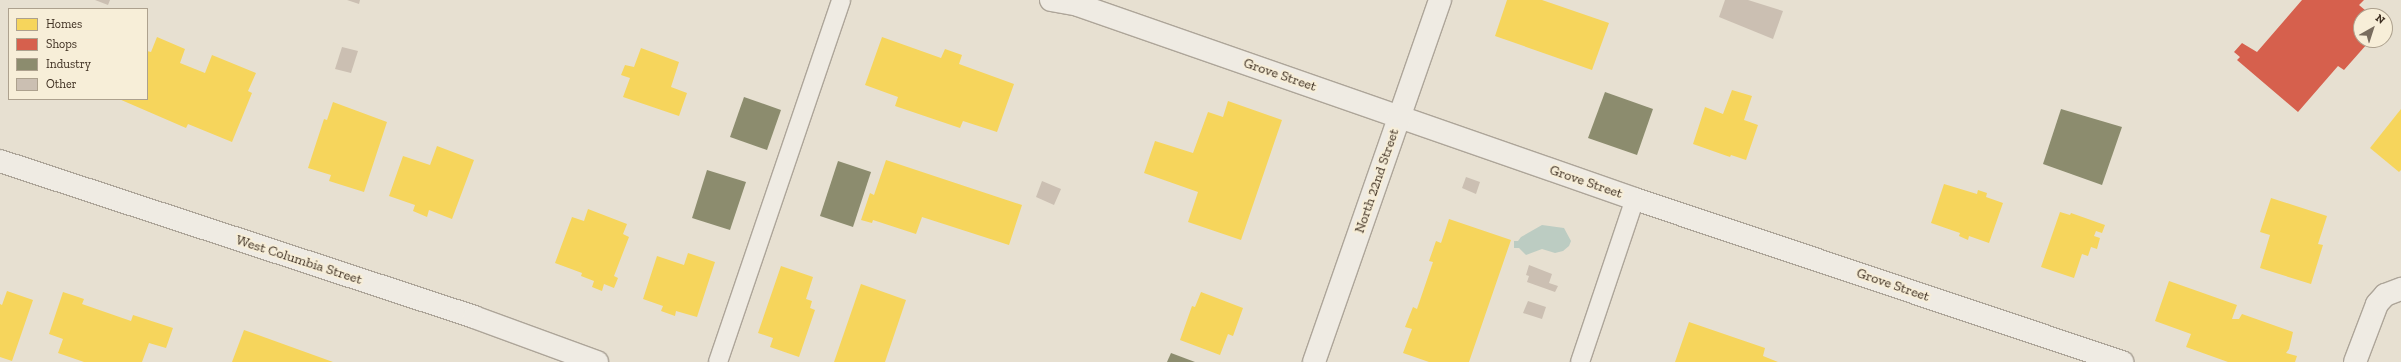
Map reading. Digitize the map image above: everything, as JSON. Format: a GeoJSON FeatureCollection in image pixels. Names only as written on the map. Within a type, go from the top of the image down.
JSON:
{"type":"FeatureCollection","features":[{"type":"Feature","properties":{"kind":"street","name":"Grove Street"},"geometry":{"type":"LineString","coordinates":[[1051,0],[1078,5],[2090,357],[2122,362]]}},
{"type":"Feature","properties":{"kind":"street","name":"North 22nd Street"},"geometry":{"type":"LineString","coordinates":[[1314,362],[1440,0]]}},
{"type":"Feature","properties":{"kind":"street","name":"West Columbia Street"},"geometry":{"type":"LineString","coordinates":[[0,161],[474,317],[597,362]]}},
{"type":"Feature","properties":{"kind":"street"},"geometry":{"type":"LineString","coordinates":[[2355,362],[2372,313],[2385,295],[2401,290]]}},
{"type":"Feature","properties":{"kind":"lane"},"geometry":{"type":"LineString","coordinates":[[718,362],[841,0]]}},
{"type":"Feature","properties":{"kind":"lane"},"geometry":{"type":"LineString","coordinates":[[1580,362],[1635,199]]}},
{"type":"Feature","properties":{"kind":"shaded area"},"geometry":{"type":"Polygon","coordinates":[[[1542,225],[1564,228],[1571,241],[1569,246],[1563,251],[1555,253],[1542,249],[1526,255],[1519,248],[1514,248],[1514,241],[1518,241],[1521,237],[1542,225]]]}},
{"type":"Feature","properties":{"kind":"building: Homes"},"geometry":{"type":"Polygon","coordinates":[[[1507,0],[1542,0],[1609,23],[1592,70],[1495,36],[1507,0]]]}},
{"type":"Feature","properties":{"kind":"building: Homes"},"geometry":{"type":"Polygon","coordinates":[[[157,37],[185,49],[180,63],[205,73],[212,55],[256,73],[248,91],[252,93],[232,142],[188,124],[186,128],[121,100],[148,100],[148,51],[151,52],[157,37]]]}},
{"type":"Feature","properties":{"kind":"building: Homes"},"geometry":{"type":"Polygon","coordinates":[[[882,37],[941,58],[945,49],[962,55],[959,64],[1014,84],[997,132],[963,121],[960,128],[895,106],[898,97],[865,85],[882,37]]]}},
{"type":"Feature","properties":{"kind":"building: Homes"},"geometry":{"type":"Polygon","coordinates":[[[641,48],[679,62],[671,87],[687,93],[679,116],[623,97],[630,78],[621,75],[625,65],[634,67],[641,48]]]}},
{"type":"Feature","properties":{"kind":"building: Homes"},"geometry":{"type":"Polygon","coordinates":[[[1732,90],[1752,96],[1744,120],[1758,125],[1746,160],[1731,155],[1730,157],[1693,144],[1705,107],[1723,114],[1732,90]]]}},
{"type":"Feature","properties":{"kind":"building: Homes"},"geometry":{"type":"Polygon","coordinates":[[[1228,101],[1282,120],[1241,240],[1188,222],[1198,192],[1144,173],[1155,141],[1193,153],[1208,112],[1223,117],[1228,101]]]}},
{"type":"Feature","properties":{"kind":"building: Homes"},"geometry":{"type":"Polygon","coordinates":[[[333,102],[387,122],[364,192],[329,181],[331,175],[308,168],[324,119],[327,120],[333,102]]]}},
{"type":"Feature","properties":{"kind":"building: Homes"},"geometry":{"type":"Polygon","coordinates":[[[2401,109],[2401,170],[2399,172],[2370,148],[2401,109]]]}},
{"type":"Feature","properties":{"kind":"building: Homes"},"geometry":{"type":"Polygon","coordinates":[[[437,146],[474,160],[452,219],[429,210],[427,217],[413,211],[415,205],[389,196],[403,156],[430,165],[437,146]]]}},
{"type":"Feature","properties":{"kind":"building: Homes"},"geometry":{"type":"Polygon","coordinates":[[[886,160],[1022,205],[1009,245],[922,217],[916,234],[873,220],[872,223],[861,220],[870,193],[874,195],[886,160]]]}},
{"type":"Feature","properties":{"kind":"building: Homes"},"geometry":{"type":"Polygon","coordinates":[[[1944,184],[1977,194],[1978,190],[1987,193],[1986,197],[2003,203],[1989,243],[1969,236],[1968,240],[1959,236],[1960,233],[1931,223],[1944,184]]]}},
{"type":"Feature","properties":{"kind":"building: Homes"},"geometry":{"type":"Polygon","coordinates":[[[2271,198],[2327,216],[2318,244],[2323,245],[2311,284],[2260,268],[2270,235],[2260,232],[2271,198]]]}},
{"type":"Feature","properties":{"kind":"building: Homes"},"geometry":{"type":"Polygon","coordinates":[[[588,209],[627,224],[623,234],[629,237],[614,276],[618,278],[614,288],[604,284],[602,291],[592,287],[594,281],[581,276],[582,273],[555,263],[572,217],[584,221],[588,209]]]}},
{"type":"Feature","properties":{"kind":"building: Homes"},"geometry":{"type":"Polygon","coordinates":[[[2060,212],[2070,215],[2071,213],[2105,225],[2102,233],[2096,231],[2094,236],[2100,238],[2097,249],[2091,247],[2088,256],[2082,254],[2074,278],[2041,267],[2060,212]]]}},
{"type":"Feature","properties":{"kind":"building: Homes"},"geometry":{"type":"Polygon","coordinates":[[[1449,219],[1511,240],[1469,362],[1429,362],[1403,353],[1412,329],[1405,327],[1413,307],[1417,309],[1433,262],[1429,261],[1436,241],[1441,243],[1449,219]]]}},
{"type":"Feature","properties":{"kind":"building: Homes"},"geometry":{"type":"Polygon","coordinates":[[[688,253],[715,262],[697,317],[676,311],[675,316],[661,311],[663,306],[643,299],[657,256],[684,265],[688,253]]]}},
{"type":"Feature","properties":{"kind":"building: Homes"},"geometry":{"type":"Polygon","coordinates":[[[781,266],[813,277],[806,299],[812,301],[810,308],[815,310],[799,357],[770,347],[773,338],[758,333],[781,266]]]}},
{"type":"Feature","properties":{"kind":"building: Homes"},"geometry":{"type":"Polygon","coordinates":[[[2169,281],[2237,305],[2232,319],[2239,319],[2242,314],[2293,332],[2289,349],[2286,353],[2297,356],[2295,362],[2228,362],[2186,347],[2191,334],[2155,321],[2169,281]]]}},
{"type":"Feature","properties":{"kind":"building: Homes"},"geometry":{"type":"Polygon","coordinates":[[[861,284],[906,300],[885,362],[834,362],[861,284]]]}},
{"type":"Feature","properties":{"kind":"building: Homes"},"geometry":{"type":"Polygon","coordinates":[[[7,291],[33,300],[12,361],[0,357],[0,304],[2,305],[7,291]]]}},
{"type":"Feature","properties":{"kind":"building: Homes"},"geometry":{"type":"Polygon","coordinates":[[[63,292],[84,299],[82,304],[131,321],[133,315],[173,328],[166,348],[149,343],[142,362],[84,362],[58,353],[63,339],[49,334],[63,292]]]}},
{"type":"Feature","properties":{"kind":"building: Homes"},"geometry":{"type":"Polygon","coordinates":[[[1201,292],[1243,308],[1233,336],[1228,334],[1220,355],[1180,340],[1192,306],[1195,307],[1201,292]]]}},
{"type":"Feature","properties":{"kind":"building: Homes"},"geometry":{"type":"Polygon","coordinates":[[[1689,322],[1765,348],[1763,356],[1778,362],[1675,362],[1689,322]]]}},
{"type":"Feature","properties":{"kind":"building: Homes"},"geometry":{"type":"Polygon","coordinates":[[[244,330],[333,362],[232,362],[244,330]]]}},
{"type":"Feature","properties":{"kind":"building: Shops"},"geometry":{"type":"Polygon","coordinates":[[[2302,0],[2364,0],[2359,5],[2363,8],[2353,8],[2353,48],[2363,48],[2344,70],[2338,66],[2298,112],[2237,60],[2240,57],[2234,52],[2242,43],[2257,52],[2302,0]]]}},
{"type":"Feature","properties":{"kind":"building: Industry"},"geometry":{"type":"Polygon","coordinates":[[[1605,92],[1653,109],[1637,155],[1588,138],[1605,92]]]}},
{"type":"Feature","properties":{"kind":"building: Industry"},"geometry":{"type":"Polygon","coordinates":[[[744,97],[781,110],[767,150],[730,137],[744,97]]]}},
{"type":"Feature","properties":{"kind":"building: Industry"},"geometry":{"type":"Polygon","coordinates":[[[2061,109],[2122,127],[2102,185],[2043,164],[2061,109]]]}},
{"type":"Feature","properties":{"kind":"building: Industry"},"geometry":{"type":"Polygon","coordinates":[[[838,161],[871,172],[853,227],[820,216],[838,161]]]}},
{"type":"Feature","properties":{"kind":"building: Industry"},"geometry":{"type":"Polygon","coordinates":[[[707,170],[746,182],[730,230],[692,218],[707,170]]]}},
{"type":"Feature","properties":{"kind":"building: Industry"},"geometry":{"type":"Polygon","coordinates":[[[1171,353],[1195,362],[1167,362],[1171,353]]]}},
{"type":"Feature","properties":{"kind":"building: Other"},"geometry":{"type":"Polygon","coordinates":[[[95,0],[110,0],[108,5],[95,0]]]}},
{"type":"Feature","properties":{"kind":"building: Other"},"geometry":{"type":"Polygon","coordinates":[[[347,0],[360,0],[359,4],[347,0]]]}},
{"type":"Feature","properties":{"kind":"building: Other"},"geometry":{"type":"Polygon","coordinates":[[[1725,0],[1748,0],[1783,11],[1773,39],[1719,17],[1725,0]]]}},
{"type":"Feature","properties":{"kind":"building: Other"},"geometry":{"type":"Polygon","coordinates":[[[342,47],[358,51],[351,73],[335,69],[342,47]]]}},
{"type":"Feature","properties":{"kind":"building: Other"},"geometry":{"type":"Polygon","coordinates":[[[1466,177],[1480,182],[1476,194],[1462,188],[1466,177]]]}},
{"type":"Feature","properties":{"kind":"building: Other"},"geometry":{"type":"Polygon","coordinates":[[[1042,181],[1061,189],[1054,205],[1036,197],[1042,181]]]}},
{"type":"Feature","properties":{"kind":"building: Other"},"geometry":{"type":"Polygon","coordinates":[[[1529,265],[1552,274],[1549,283],[1558,286],[1555,292],[1527,282],[1529,276],[1526,275],[1529,265]]]}},
{"type":"Feature","properties":{"kind":"building: Other"},"geometry":{"type":"Polygon","coordinates":[[[1528,301],[1546,307],[1542,319],[1523,313],[1528,301]]]}}]}
